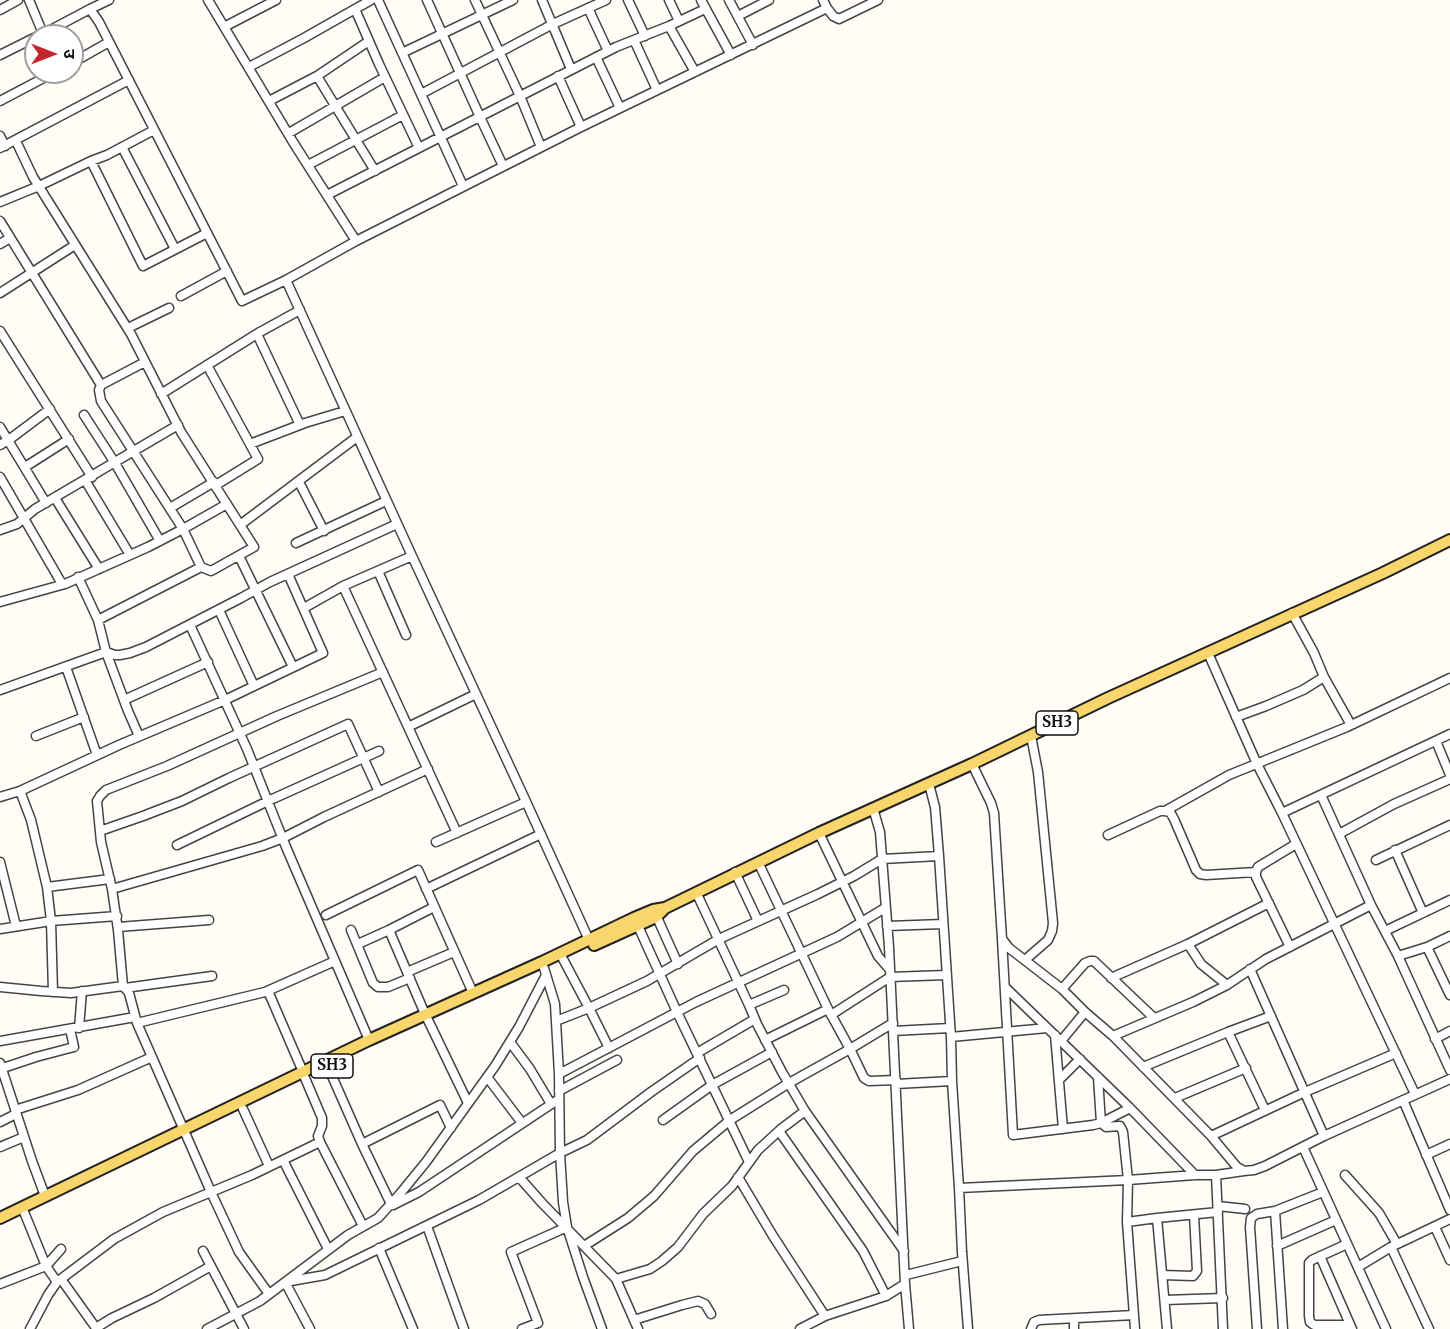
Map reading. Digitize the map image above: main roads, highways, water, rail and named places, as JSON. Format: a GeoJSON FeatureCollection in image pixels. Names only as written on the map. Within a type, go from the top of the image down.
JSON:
{"type":"FeatureCollection","features":[{"type":"Feature","properties":{"kind":"main road","name":"SH3"},"geometry":{"type":"LineString","coordinates":[[0,1226],[45,1196],[243,1108],[369,1040],[545,971],[563,959],[638,926],[665,908],[758,862],[1450,540]]}},
{"type":"Feature","properties":{"kind":"main road","name":"SH3"},"geometry":{"type":"LineString","coordinates":[[0,1218],[24,1210],[304,1075],[328,1068],[472,993],[589,940],[655,914]]}}]}
